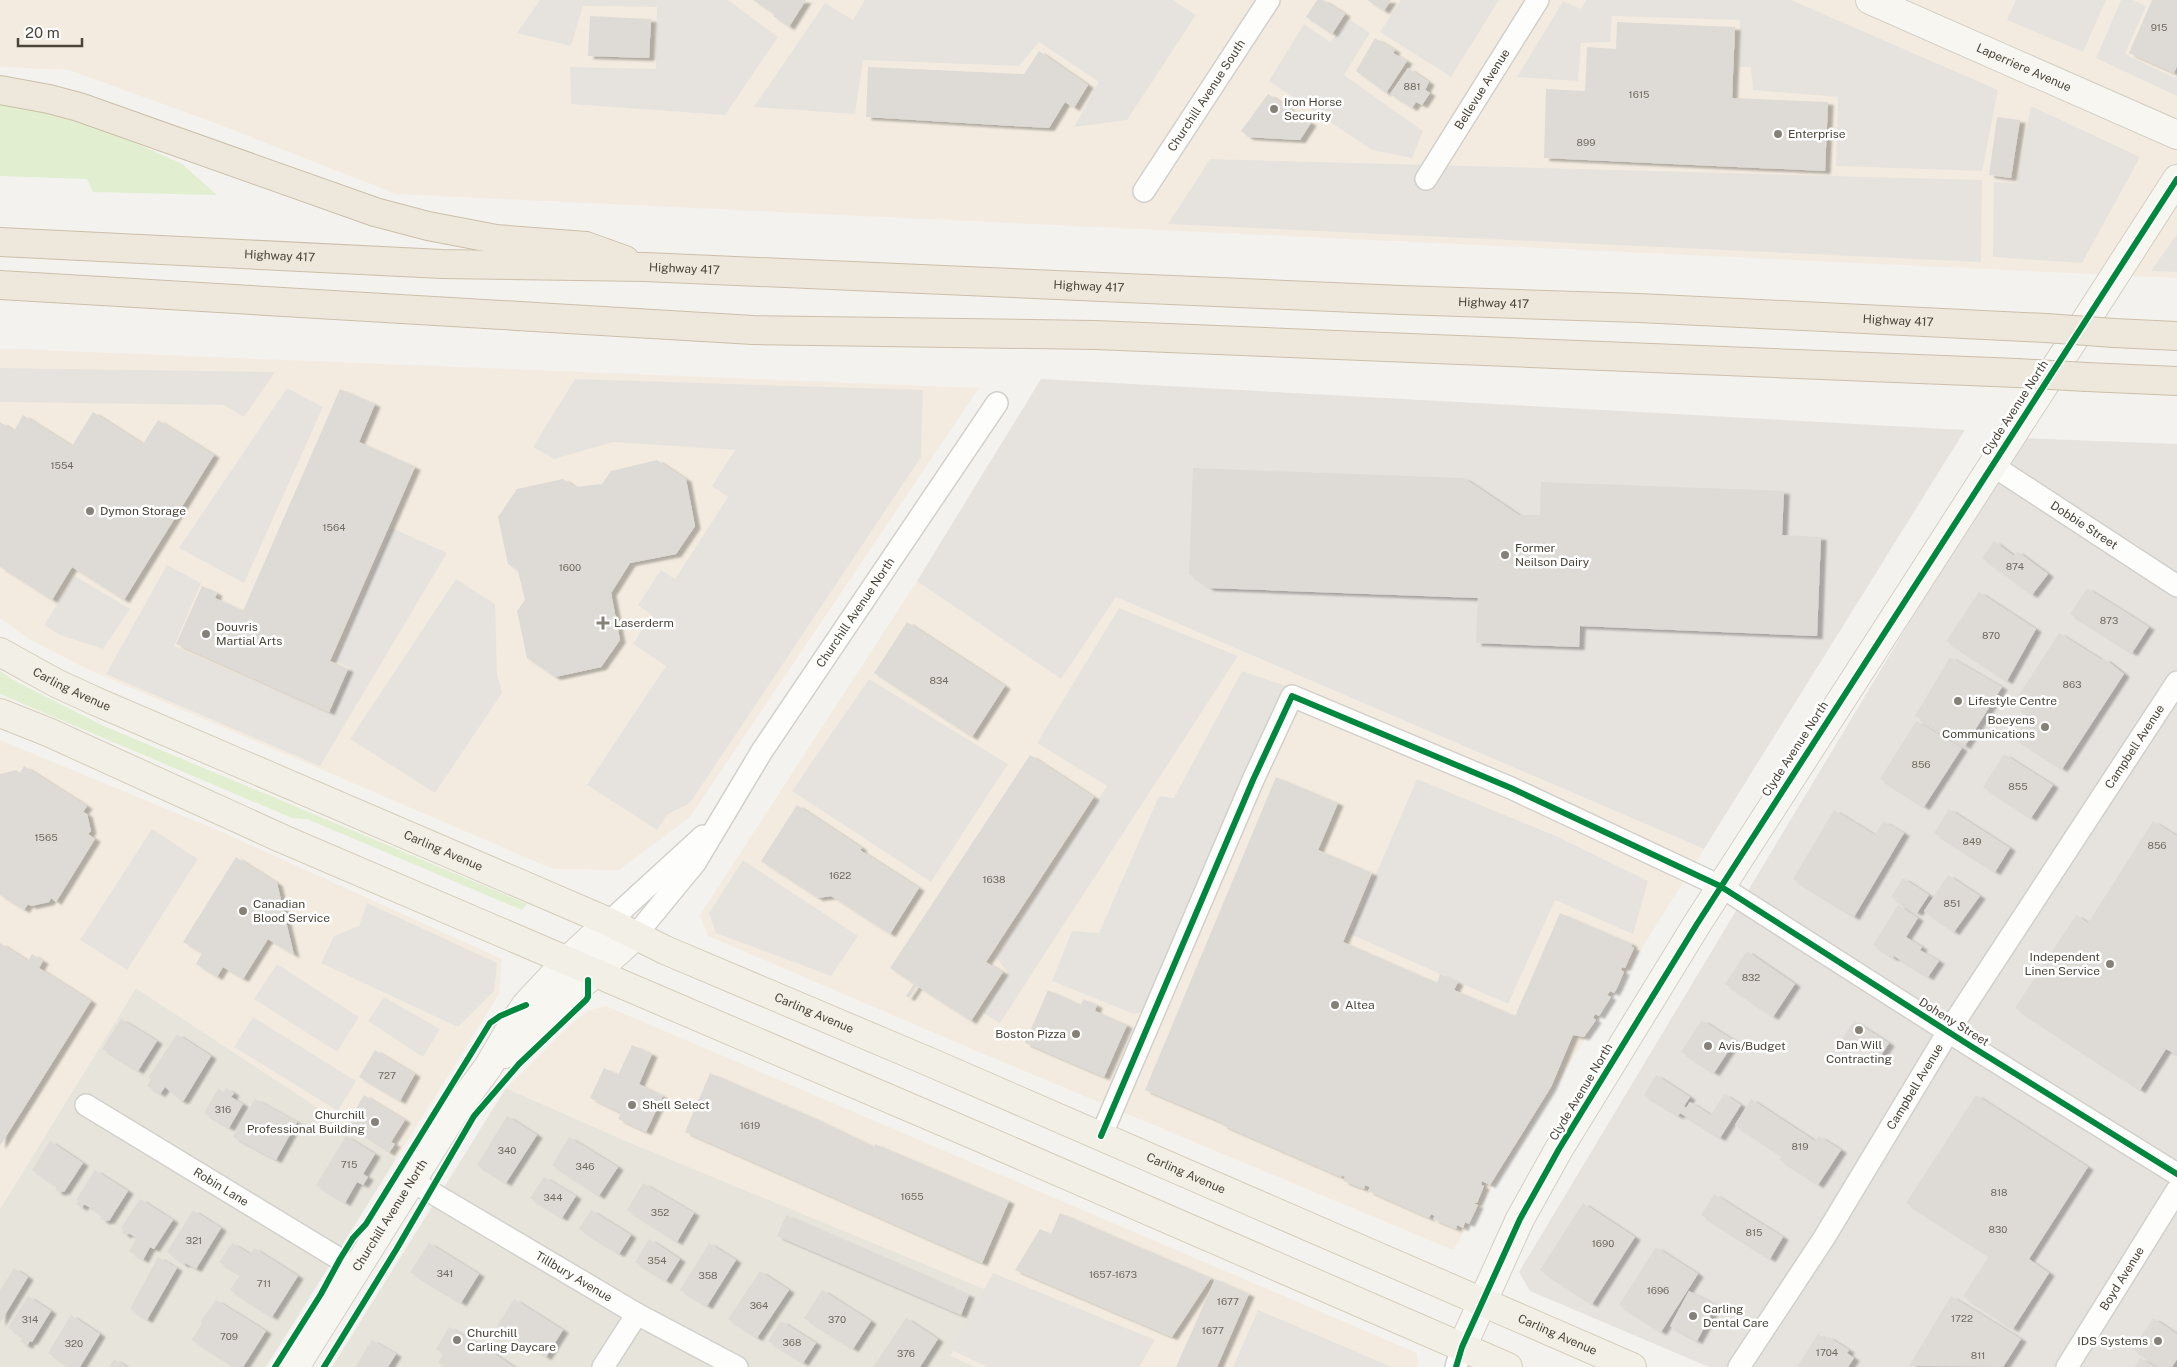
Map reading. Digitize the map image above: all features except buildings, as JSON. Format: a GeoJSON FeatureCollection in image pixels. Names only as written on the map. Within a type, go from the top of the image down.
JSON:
{"type":"FeatureCollection","features":[{"type":"Feature","properties":{"kind":"highway"},"geometry":{"type":"LineString","coordinates":[[0,90],[22,93],[79,107],[375,212],[496,239],[586,246],[645,267]]}},
{"type":"Feature","properties":{"kind":"highway","name":"Highway 417"},"geometry":{"type":"LineString","coordinates":[[0,242],[412,263],[645,267],[1401,300],[1639,308],[2177,336]]}},
{"type":"Feature","properties":{"kind":"highway"},"geometry":{"type":"LineString","coordinates":[[0,285],[753,330],[1095,335],[2177,381]]}},
{"type":"Feature","properties":{"kind":"main road","name":"Carling Avenue"},"geometry":{"type":"LineString","coordinates":[[0,652],[56,683],[95,701],[609,922],[635,936],[1632,1367]]}},
{"type":"Feature","properties":{"kind":"main road"},"geometry":{"type":"LineString","coordinates":[[0,713],[48,732],[282,839],[596,973],[1459,1357],[1508,1367]]}},
{"type":"Feature","properties":{"kind":"street","name":"Churchill Avenue South"},"geometry":{"type":"LineString","coordinates":[[1144,191],[1269,0]]}},
{"type":"Feature","properties":{"kind":"street","name":"Bellevue Avenue"},"geometry":{"type":"LineString","coordinates":[[1426,179],[1538,0]]}},
{"type":"Feature","properties":{"kind":"street","name":"Laperriere Avenue"},"geometry":{"type":"LineString","coordinates":[[1870,0],[2177,134]]}},
{"type":"Feature","properties":{"kind":"street","name":"Clyde Avenue North"},"geometry":{"type":"LineString","coordinates":[[1459,1357],[1482,1301],[1520,1219],[1559,1149],[1720,886],[2177,179]]}},
{"type":"Feature","properties":{"kind":"street","name":"Churchill Avenue North"},"geometry":{"type":"LineString","coordinates":[[295,1367],[454,1113],[488,1067],[596,973],[635,936],[677,888],[695,863],[762,750],[997,403]]}},
{"type":"Feature","properties":{"kind":"street","name":"Dobbie Street"},"geometry":{"type":"LineString","coordinates":[[1992,465],[2177,586]]}},
{"type":"Feature","properties":{"kind":"street","name":"Campbell Avenue"},"geometry":{"type":"LineString","coordinates":[[1739,1367],[1824,1238],[1948,1032],[2177,682]]}},
{"type":"Feature","properties":{"kind":"street","name":"Doheny Street"},"geometry":{"type":"LineString","coordinates":[[1100,1136],[1253,780],[1292,696],[1503,784],[1720,886],[1948,1032],[2177,1174]]}},
{"type":"Feature","properties":{"kind":"street","name":"Churchill Avenue North"},"geometry":{"type":"LineString","coordinates":[[488,1067],[491,1059],[525,1007],[566,961],[718,823]]}},
{"type":"Feature","properties":{"kind":"street","name":"Robin Lane"},"geometry":{"type":"LineString","coordinates":[[86,1105],[356,1269]]}},
{"type":"Feature","properties":{"kind":"street","name":"Tillbury Avenue"},"geometry":{"type":"LineString","coordinates":[[412,1181],[636,1314],[737,1367]]}},
{"type":"Feature","properties":{"kind":"street","name":"Boyd Avenue"},"geometry":{"type":"LineString","coordinates":[[2067,1367],[2177,1190]]}},
{"type":"Feature","properties":{"kind":"street"},"geometry":{"type":"LineString","coordinates":[[603,1367],[636,1314]]}},
{"type":"Feature","properties":{"kind":"shaded area"},"geometry":{"type":"Polygon","coordinates":[[[0,0],[2177,0],[2177,278],[396,194],[218,124],[69,70],[0,67],[0,0]]]}},
{"type":"Feature","properties":{"kind":"shaded area"},"geometry":{"type":"Polygon","coordinates":[[[540,0],[728,0],[778,37],[725,115],[571,104],[570,67],[656,69],[657,7],[583,6],[571,46],[517,33],[540,0]]]}},
{"type":"Feature","properties":{"kind":"shaded area"},"geometry":{"type":"Polygon","coordinates":[[[865,0],[1173,0],[1196,15],[1127,120],[1074,127],[1099,82],[1039,42],[1019,66],[863,60],[855,114],[754,107],[825,3],[853,20],[865,0]]]}},
{"type":"Feature","properties":{"kind":"shaded area"},"geometry":{"type":"Polygon","coordinates":[[[1401,0],[1499,0],[1451,77],[1380,32],[1401,0]]]}},
{"type":"Feature","properties":{"kind":"shaded area"},"geometry":{"type":"Polygon","coordinates":[[[1586,0],[1791,0],[1998,90],[1982,171],[1836,166],[1838,97],[1753,90],[1751,67],[1739,67],[1740,20],[1612,16],[1610,42],[1581,43],[1578,81],[1517,77],[1563,1],[1581,9],[1586,0]]]}},
{"type":"Feature","properties":{"kind":"shaded area"},"geometry":{"type":"Polygon","coordinates":[[[2016,0],[2106,0],[2083,52],[2007,20],[2016,0]]]}},
{"type":"Feature","properties":{"kind":"shaded area"},"geometry":{"type":"Polygon","coordinates":[[[2121,0],[2132,0],[2146,6],[2125,54],[2175,78],[2177,75],[2177,96],[2096,58],[2121,0]]]}},
{"type":"Feature","properties":{"kind":"shaded area"},"geometry":{"type":"Polygon","coordinates":[[[1351,20],[1370,33],[1344,75],[1423,131],[1412,158],[1372,150],[1269,81],[1304,24],[1330,42],[1351,20]]]}},
{"type":"Feature","properties":{"kind":"shaded area"},"geometry":{"type":"Polygon","coordinates":[[[2031,106],[2140,157],[2082,263],[1993,257],[1994,182],[2017,183],[2031,106]]]}},
{"type":"Feature","properties":{"kind":"shaded area"},"geometry":{"type":"Polygon","coordinates":[[[1210,159],[1982,180],[1981,262],[1168,224],[1210,159]]]}},
{"type":"Feature","properties":{"kind":"shaded area"},"geometry":{"type":"Polygon","coordinates":[[[2177,234],[2177,272],[2151,271],[2177,234]]]}},
{"type":"Feature","properties":{"kind":"shaded area"},"geometry":{"type":"Polygon","coordinates":[[[0,349],[979,388],[690,817],[619,870],[553,869],[87,669],[29,639],[0,618],[0,349]]]}},
{"type":"Feature","properties":{"kind":"shaded area"},"geometry":{"type":"Polygon","coordinates":[[[0,368],[275,372],[244,417],[224,405],[0,402],[0,368]]]}},
{"type":"Feature","properties":{"kind":"shaded area"},"geometry":{"type":"Polygon","coordinates":[[[575,379],[923,390],[921,457],[690,803],[668,814],[657,830],[587,785],[666,666],[633,644],[652,615],[638,605],[661,570],[675,579],[728,497],[712,486],[735,450],[613,442],[554,459],[533,447],[575,379]]]}},
{"type":"Feature","properties":{"kind":"shaded area"},"geometry":{"type":"Polygon","coordinates":[[[1041,379],[1965,430],[1704,849],[1116,597],[1061,679],[917,581],[1041,379]]]}},
{"type":"Feature","properties":{"kind":"shaded area"},"geometry":{"type":"Polygon","coordinates":[[[287,388],[323,407],[244,583],[179,548],[287,388]]]}},
{"type":"Feature","properties":{"kind":"shaded area"},"geometry":{"type":"Polygon","coordinates":[[[2020,438],[2177,444],[2177,1367],[1709,1367],[1530,1291],[1519,1272],[2020,438]]]}},
{"type":"Feature","properties":{"kind":"shaded area"},"geometry":{"type":"Polygon","coordinates":[[[2047,443],[2177,452],[2177,553],[2036,466],[2047,443]]]}},
{"type":"Feature","properties":{"kind":"shaded area"},"geometry":{"type":"Polygon","coordinates":[[[2023,502],[2098,549],[2049,623],[2032,613],[2057,574],[1983,527],[2000,506],[2023,502]]]}},
{"type":"Feature","properties":{"kind":"shaded area"},"geometry":{"type":"Polygon","coordinates":[[[392,528],[447,553],[320,766],[106,674],[167,565],[201,583],[174,646],[330,714],[351,668],[335,661],[392,528]]]}},
{"type":"Feature","properties":{"kind":"shaded area"},"geometry":{"type":"Polygon","coordinates":[[[75,576],[130,609],[103,649],[60,635],[44,625],[75,576]]]}},
{"type":"Feature","properties":{"kind":"shaded area"},"geometry":{"type":"Polygon","coordinates":[[[456,579],[495,604],[497,674],[502,693],[435,793],[350,739],[456,579]]]}},
{"type":"Feature","properties":{"kind":"shaded area"},"geometry":{"type":"Polygon","coordinates":[[[917,581],[1061,679],[1116,597],[1704,849],[1453,1250],[986,1055],[708,936],[700,915],[917,581]]]}},
{"type":"Feature","properties":{"kind":"shaded area"},"geometry":{"type":"Polygon","coordinates":[[[1119,608],[1238,656],[1000,1023],[983,1013],[1008,972],[996,958],[1107,786],[1037,743],[1119,608]]]}},
{"type":"Feature","properties":{"kind":"shaded area"},"geometry":{"type":"Polygon","coordinates":[[[1688,648],[1819,651],[1775,715],[1693,724],[1677,828],[1501,752],[1415,718],[1424,655],[1568,656],[1576,689],[1661,692],[1661,677],[1684,676],[1688,648]]]}},
{"type":"Feature","properties":{"kind":"shaded area"},"geometry":{"type":"Polygon","coordinates":[[[1242,671],[1298,690],[1169,1005],[1134,1014],[1052,981],[1072,931],[1099,933],[1159,796],[1174,798],[1242,671]]]}},
{"type":"Feature","properties":{"kind":"shaded area"},"geometry":{"type":"Polygon","coordinates":[[[869,679],[1008,764],[931,882],[792,791],[869,679]]]}},
{"type":"Feature","properties":{"kind":"shaded area"},"geometry":{"type":"Polygon","coordinates":[[[2127,682],[2144,693],[2081,787],[2065,776],[2127,682]]]}},
{"type":"Feature","properties":{"kind":"shaded area"},"geometry":{"type":"Polygon","coordinates":[[[0,740],[222,832],[502,959],[499,994],[396,1159],[136,988],[0,1209],[0,740]]]}},
{"type":"Feature","properties":{"kind":"shaded area"},"geometry":{"type":"Polygon","coordinates":[[[2149,752],[2177,769],[2177,824],[2154,810],[2120,864],[2091,845],[2149,752]]]}},
{"type":"Feature","properties":{"kind":"shaded area"},"geometry":{"type":"Polygon","coordinates":[[[1841,760],[1931,817],[1918,837],[1883,815],[1874,830],[1819,795],[1841,760]]]}},
{"type":"Feature","properties":{"kind":"shaded area"},"geometry":{"type":"Polygon","coordinates":[[[1417,779],[1556,836],[1648,881],[1633,934],[1555,900],[1508,1004],[1350,934],[1417,779]]]}},
{"type":"Feature","properties":{"kind":"shaded area"},"geometry":{"type":"Polygon","coordinates":[[[1800,817],[1817,829],[1784,878],[1767,866],[1800,817]]]}},
{"type":"Feature","properties":{"kind":"shaded area"},"geometry":{"type":"Polygon","coordinates":[[[152,829],[198,859],[127,970],[80,940],[152,829]]]}},
{"type":"Feature","properties":{"kind":"shaded area"},"geometry":{"type":"Polygon","coordinates":[[[1933,840],[2017,894],[1956,987],[1935,975],[1945,958],[1917,938],[1928,919],[1957,938],[1988,897],[1948,869],[1934,885],[1912,870],[1933,840]]]}},
{"type":"Feature","properties":{"kind":"shaded area"},"geometry":{"type":"Polygon","coordinates":[[[743,860],[858,936],[831,976],[716,933],[709,913],[743,860]]]}},
{"type":"Feature","properties":{"kind":"shaded area"},"geometry":{"type":"Polygon","coordinates":[[[367,903],[497,963],[494,991],[458,1027],[321,963],[334,936],[359,926],[367,903]]]}},
{"type":"Feature","properties":{"kind":"shaded area"},"geometry":{"type":"Polygon","coordinates":[[[1758,929],[1825,973],[1768,1060],[1685,1006],[1704,977],[1773,1022],[1800,981],[1747,946],[1758,929]]]}},
{"type":"Feature","properties":{"kind":"shaded area"},"geometry":{"type":"Polygon","coordinates":[[[277,964],[359,1017],[337,1052],[254,999],[277,964]]]}},
{"type":"Feature","properties":{"kind":"shaded area"},"geometry":{"type":"Polygon","coordinates":[[[1832,977],[1864,996],[1835,1046],[1870,1067],[1846,1109],[1778,1069],[1832,977]]]}},
{"type":"Feature","properties":{"kind":"shaded area"},"geometry":{"type":"Polygon","coordinates":[[[136,988],[396,1159],[266,1367],[0,1367],[0,1209],[136,988]]]}},
{"type":"Feature","properties":{"kind":"shaded area"},"geometry":{"type":"Polygon","coordinates":[[[384,997],[440,1029],[423,1057],[368,1021],[384,997]]]}},
{"type":"Feature","properties":{"kind":"shaded area"},"geometry":{"type":"Polygon","coordinates":[[[606,1006],[1417,1353],[1418,1367],[975,1367],[951,1356],[984,1289],[640,1147],[506,1088],[572,1023],[588,1011],[606,1006]]]}},
{"type":"Feature","properties":{"kind":"shaded area"},"geometry":{"type":"Polygon","coordinates":[[[253,1017],[356,1081],[338,1111],[234,1047],[253,1017]]]}},
{"type":"Feature","properties":{"kind":"shaded area"},"geometry":{"type":"Polygon","coordinates":[[[2025,1025],[2147,1095],[2170,1055],[2177,1059],[2177,1129],[2175,1132],[2016,1040],[2025,1025]]]}},
{"type":"Feature","properties":{"kind":"shaded area"},"geometry":{"type":"Polygon","coordinates":[[[1968,1066],[2141,1179],[2145,1198],[2084,1296],[2036,1259],[2094,1169],[1958,1082],[1968,1066]]]}},
{"type":"Feature","properties":{"kind":"shaded area"},"geometry":{"type":"Polygon","coordinates":[[[1775,1073],[1852,1124],[1839,1144],[1817,1129],[1813,1135],[1758,1098],[1775,1073]]]}},
{"type":"Feature","properties":{"kind":"shaded area"},"geometry":{"type":"Polygon","coordinates":[[[1953,1086],[1968,1095],[1904,1197],[1888,1187],[1953,1086]]]}},
{"type":"Feature","properties":{"kind":"shaded area"},"geometry":{"type":"Polygon","coordinates":[[[506,1088],[640,1147],[1040,1192],[951,1355],[975,1367],[332,1367],[506,1088]]]}},
{"type":"Feature","properties":{"kind":"shaded area"},"geometry":{"type":"Polygon","coordinates":[[[1632,1094],[1706,1138],[1674,1193],[1600,1149],[1632,1094]]]}},
{"type":"Feature","properties":{"kind":"shaded area"},"geometry":{"type":"Polygon","coordinates":[[[1726,1133],[1819,1191],[1791,1235],[1699,1176],[1726,1133]]]}},
{"type":"Feature","properties":{"kind":"shaded area"},"geometry":{"type":"Polygon","coordinates":[[[1596,1157],[1675,1206],[1655,1242],[1574,1190],[1596,1157]]]}},
{"type":"Feature","properties":{"kind":"shaded area"},"geometry":{"type":"Polygon","coordinates":[[[1883,1200],[1966,1255],[1945,1288],[1862,1232],[1883,1200]]]}},
{"type":"Feature","properties":{"kind":"shaded area"},"geometry":{"type":"Polygon","coordinates":[[[1680,1211],[1777,1272],[1747,1320],[1714,1360],[1697,1346],[1723,1304],[1701,1289],[1706,1271],[1662,1243],[1680,1211]]]}},
{"type":"Feature","properties":{"kind":"shaded area"},"geometry":{"type":"Polygon","coordinates":[[[1858,1235],[1942,1292],[1895,1367],[1892,1367],[1834,1330],[1796,1326],[1828,1263],[1858,1235]]]}},
{"type":"Feature","properties":{"kind":"shaded area"},"geometry":{"type":"Polygon","coordinates":[[[993,1273],[1155,1340],[1139,1367],[988,1367],[951,1350],[993,1273]]]}},
{"type":"Feature","properties":{"kind":"shaded area"},"geometry":{"type":"Polygon","coordinates":[[[2052,1281],[2089,1304],[2051,1367],[2011,1367],[2028,1339],[2020,1334],[2052,1281]]]}},
{"type":"Feature","properties":{"kind":"shaded area"},"geometry":{"type":"Polygon","coordinates":[[[1258,1310],[1392,1367],[1233,1367],[1258,1310]]]}},
{"type":"Feature","properties":{"kind":"green space"},"geometry":{"type":"Polygon","coordinates":[[[0,104],[32,108],[105,129],[182,164],[217,195],[93,192],[87,179],[0,176],[0,104]]]}},
{"type":"Feature","properties":{"kind":"green space"},"geometry":{"type":"Polygon","coordinates":[[[0,671],[15,681],[104,726],[527,904],[522,910],[307,819],[292,818],[0,694],[0,671]]]}},
{"type":"Feature","properties":{"kind":"cycle path"},"geometry":{"type":"LineString","coordinates":[[1456,1367],[1462,1347],[1520,1219],[1559,1149],[1697,924],[2177,179]]}},
{"type":"Feature","properties":{"kind":"cycle path"},"geometry":{"type":"LineString","coordinates":[[1101,1136],[1253,780],[1292,696],[1511,788],[1720,886],[1969,1045],[2177,1174]]}},
{"type":"Feature","properties":{"kind":"cycle path"},"geometry":{"type":"LineString","coordinates":[[324,1367],[396,1250],[474,1116],[519,1064],[586,1000],[588,997],[588,980]]}},
{"type":"Feature","properties":{"kind":"cycle path"},"geometry":{"type":"LineString","coordinates":[[275,1367],[321,1294],[353,1238],[366,1224],[490,1023],[500,1016],[526,1005]]}},
{"type":"Feature","properties":{"kind":"place","name":"Iron Horse Security"},"geometry":{"type":"Point","coordinates":[1274,109]}},
{"type":"Feature","properties":{"kind":"place","name":"Enterprise"},"geometry":{"type":"Point","coordinates":[1778,134]}},
{"type":"Feature","properties":{"kind":"place","name":"Dymon Storage"},"geometry":{"type":"Point","coordinates":[90,511]}},
{"type":"Feature","properties":{"kind":"place","name":"Former Neilson Dairy"},"geometry":{"type":"Point","coordinates":[1505,555]}},
{"type":"Feature","properties":{"kind":"place","name":"Laserderm"},"geometry":{"type":"Point","coordinates":[603,623]}},
{"type":"Feature","properties":{"kind":"place","name":"Douvris Martial Arts"},"geometry":{"type":"Point","coordinates":[206,634]}},
{"type":"Feature","properties":{"kind":"place","name":"Lifestyle Centre"},"geometry":{"type":"Point","coordinates":[1958,701]}},
{"type":"Feature","properties":{"kind":"place","name":"Boeyens Communications"},"geometry":{"type":"Point","coordinates":[2045,727]}},
{"type":"Feature","properties":{"kind":"place","name":"Canadian Blood Service"},"geometry":{"type":"Point","coordinates":[243,911]}},
{"type":"Feature","properties":{"kind":"place","name":"Independent Linen Service"},"geometry":{"type":"Point","coordinates":[2110,964]}},
{"type":"Feature","properties":{"kind":"place","name":"Altea"},"geometry":{"type":"Point","coordinates":[1335,1005]}},
{"type":"Feature","properties":{"kind":"place","name":"Dan Will Contracting"},"geometry":{"type":"Point","coordinates":[1859,1030]}},
{"type":"Feature","properties":{"kind":"place","name":"Boston Pizza"},"geometry":{"type":"Point","coordinates":[1076,1034]}},
{"type":"Feature","properties":{"kind":"place","name":"Avis/Budget"},"geometry":{"type":"Point","coordinates":[1708,1046]}},
{"type":"Feature","properties":{"kind":"place","name":"Shell Select"},"geometry":{"type":"Point","coordinates":[632,1105]}},
{"type":"Feature","properties":{"kind":"place","name":"Churchill Professional Building"},"geometry":{"type":"Point","coordinates":[375,1122]}},
{"type":"Feature","properties":{"kind":"place","name":"Carling Dental Care"},"geometry":{"type":"Point","coordinates":[1693,1316]}},
{"type":"Feature","properties":{"kind":"place","name":"Churchill Carling Daycare"},"geometry":{"type":"Point","coordinates":[457,1340]}},
{"type":"Feature","properties":{"kind":"place","name":"IDS Systems"},"geometry":{"type":"Point","coordinates":[2158,1341]}}]}
